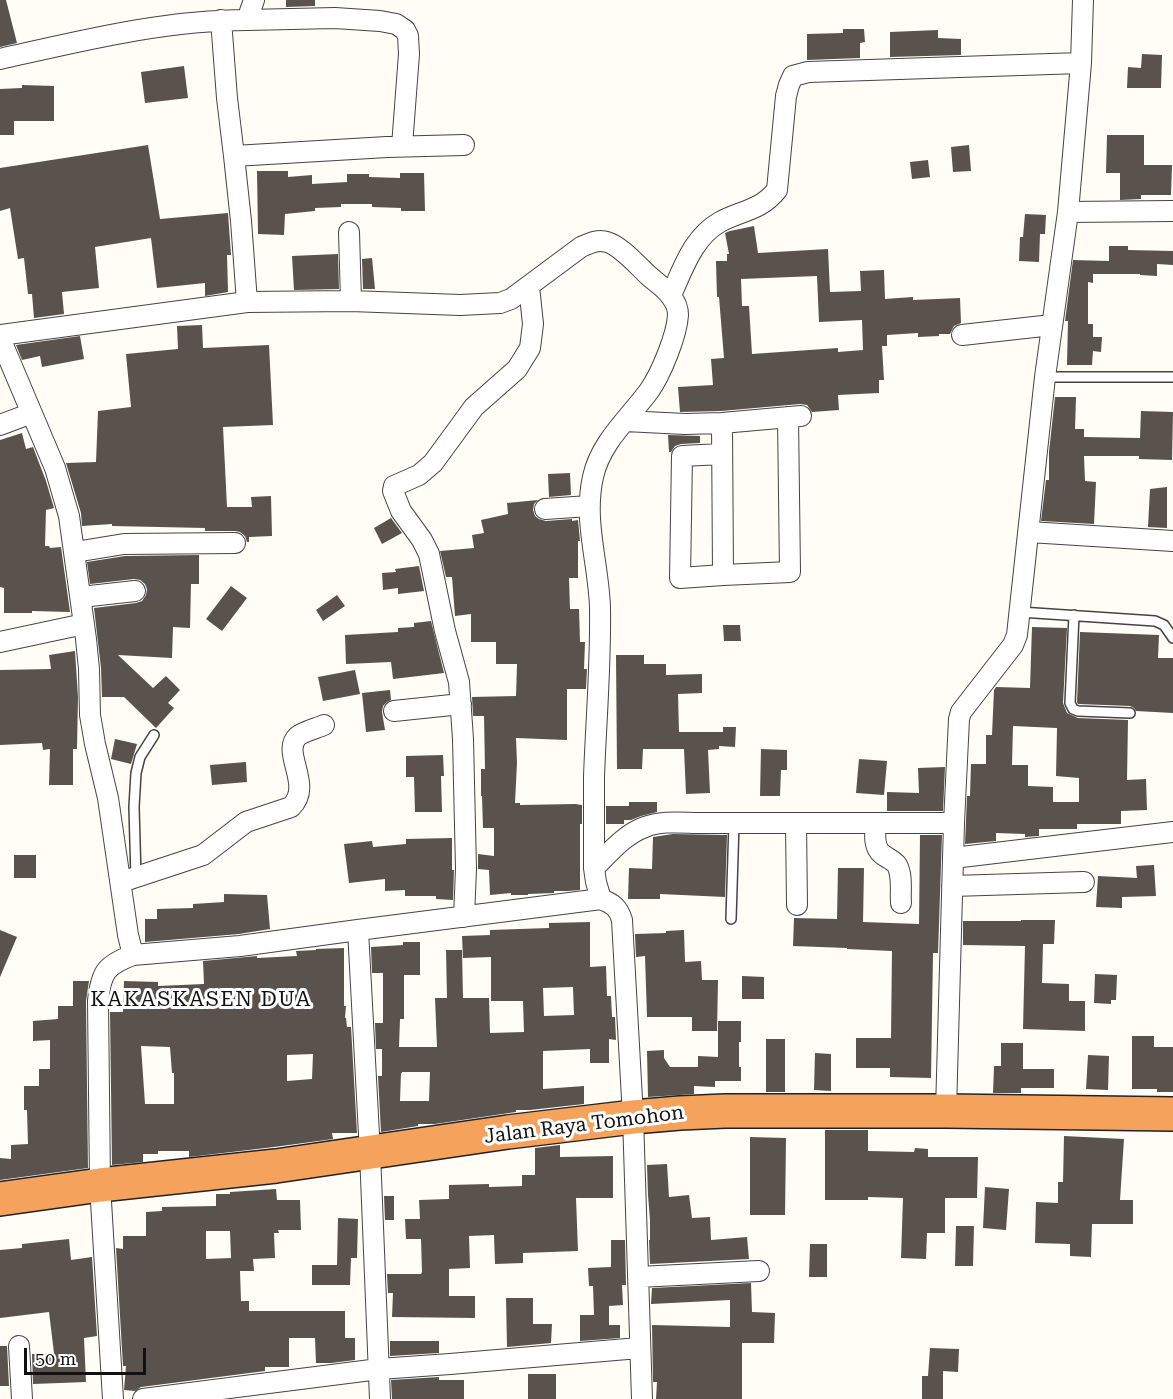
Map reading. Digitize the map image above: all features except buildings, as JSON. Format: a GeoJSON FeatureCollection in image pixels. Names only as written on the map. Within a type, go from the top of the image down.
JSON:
{"type":"FeatureCollection","features":[{"type":"Feature","properties":{"kind":"highway","name":"Jalan Raya Tomohon"},"geometry":{"type":"LineString","coordinates":[[0,1199],[100,1185],[276,1166],[633,1116],[725,1111],[1173,1114]]}},
{"type":"Feature","properties":{"kind":"street"},"geometry":{"type":"LineString","coordinates":[[247,20],[254,0]]}},
{"type":"Feature","properties":{"kind":"street"},"geometry":{"type":"LineString","coordinates":[[946,1111],[954,823],[960,714],[1013,645],[1017,635],[1045,377],[1068,212],[1081,63],[1083,0]]}},
{"type":"Feature","properties":{"kind":"street"},"geometry":{"type":"LineString","coordinates":[[0,59],[100,37],[221,20],[346,19],[396,24],[405,30],[408,36],[409,54],[402,146]]}},
{"type":"Feature","properties":{"kind":"street"},"geometry":{"type":"LineString","coordinates":[[221,20],[247,302]]}},
{"type":"Feature","properties":{"kind":"street"},"geometry":{"type":"LineString","coordinates":[[671,295],[693,247],[703,234],[719,222],[759,206],[769,200],[777,190],[786,96],[794,76],[808,72],[1081,63]]}},
{"type":"Feature","properties":{"kind":"street"},"geometry":{"type":"LineString","coordinates":[[234,156],[402,146],[464,145]]}},
{"type":"Feature","properties":{"kind":"street"},"geometry":{"type":"LineString","coordinates":[[1068,212],[1173,211]]}},
{"type":"Feature","properties":{"kind":"street"},"geometry":{"type":"LineString","coordinates":[[349,232],[351,301]]}},
{"type":"Feature","properties":{"kind":"street"},"geometry":{"type":"LineString","coordinates":[[133,955],[128,935],[129,880],[94,744],[90,715],[89,669],[69,516],[55,468],[0,337],[247,302],[351,301],[460,305],[500,303],[511,299],[581,248],[599,241],[610,243],[631,258],[671,295],[678,314],[673,338],[651,388],[605,447],[593,475],[589,506],[600,596],[594,778],[594,868],[601,899]]}},
{"type":"Feature","properties":{"kind":"street"},"geometry":{"type":"LineString","coordinates":[[464,917],[466,858],[459,682],[445,631],[429,554],[401,511],[393,491],[394,486],[418,475],[433,463],[474,407],[517,369],[530,348],[533,324],[530,286]]}},
{"type":"Feature","properties":{"kind":"street"},"geometry":{"type":"LineString","coordinates":[[962,336],[1052,326]]}},
{"type":"Feature","properties":{"kind":"street"},"geometry":{"type":"LineString","coordinates":[[0,425],[32,413]]}},
{"type":"Feature","properties":{"kind":"street"},"geometry":{"type":"LineString","coordinates":[[625,422],[722,423],[794,416],[790,572],[680,578],[682,456],[722,454]]}},
{"type":"Feature","properties":{"kind":"street"},"geometry":{"type":"LineString","coordinates":[[722,423],[723,576]]}},
{"type":"Feature","properties":{"kind":"street"},"geometry":{"type":"LineString","coordinates":[[545,509],[589,506]]}},
{"type":"Feature","properties":{"kind":"street"},"geometry":{"type":"LineString","coordinates":[[1029,532],[1173,541]]}},
{"type":"Feature","properties":{"kind":"street"},"geometry":{"type":"LineString","coordinates":[[75,552],[123,544],[235,543]]}},
{"type":"Feature","properties":{"kind":"street"},"geometry":{"type":"LineString","coordinates":[[81,597],[135,591]]}},
{"type":"Feature","properties":{"kind":"street"},"geometry":{"type":"LineString","coordinates":[[0,642],[84,624]]}},
{"type":"Feature","properties":{"kind":"street"},"geometry":{"type":"LineString","coordinates":[[394,711],[461,704]]}},
{"type":"Feature","properties":{"kind":"street"},"geometry":{"type":"LineString","coordinates":[[129,880],[203,855],[246,822],[291,807],[296,802],[299,793],[299,778],[293,744],[298,736],[324,725]]}},
{"type":"Feature","properties":{"kind":"street"},"geometry":{"type":"LineString","coordinates":[[594,868],[628,836],[645,826],[662,823],[954,823]]}},
{"type":"Feature","properties":{"kind":"street"},"geometry":{"type":"LineString","coordinates":[[796,823],[797,905]]}},
{"type":"Feature","properties":{"kind":"street"},"geometry":{"type":"LineString","coordinates":[[876,823],[875,843],[879,853],[897,867],[901,903]]}},
{"type":"Feature","properties":{"kind":"street"},"geometry":{"type":"LineString","coordinates":[[953,858],[1173,832]]}},
{"type":"Feature","properties":{"kind":"street"},"geometry":{"type":"LineString","coordinates":[[952,886],[1084,882]]}},
{"type":"Feature","properties":{"kind":"street"},"geometry":{"type":"LineString","coordinates":[[113,1399],[100,1185],[98,1001],[100,983],[108,969],[116,961],[133,955],[240,946],[601,899],[620,910],[622,920],[633,1116],[642,1399]]}},
{"type":"Feature","properties":{"kind":"street"},"geometry":{"type":"LineString","coordinates":[[358,930],[380,1399]]}},
{"type":"Feature","properties":{"kind":"street"},"geometry":{"type":"LineString","coordinates":[[638,1277],[759,1271]]}},
{"type":"Feature","properties":{"kind":"street"},"geometry":{"type":"LineString","coordinates":[[19,1346],[22,1399]]}},
{"type":"Feature","properties":{"kind":"street"},"geometry":{"type":"LineString","coordinates":[[143,1399],[197,1396],[379,1369],[639,1348]]}},
{"type":"Feature","properties":{"kind":"lane"},"geometry":{"type":"LineString","coordinates":[[1045,377],[1173,377]]}},
{"type":"Feature","properties":{"kind":"lane"},"geometry":{"type":"LineString","coordinates":[[1020,612],[1155,621],[1164,625],[1173,638]]}},
{"type":"Feature","properties":{"kind":"lane"},"geometry":{"type":"LineString","coordinates":[[1074,615],[1070,703],[1072,709],[1130,713]]}},
{"type":"Feature","properties":{"kind":"lane"},"geometry":{"type":"LineString","coordinates":[[129,880],[136,773],[140,757],[154,735]]}},
{"type":"Feature","properties":{"kind":"lane"},"geometry":{"type":"LineString","coordinates":[[731,919],[734,823]]}},
{"type":"Feature","properties":{"kind":"district","name":"KAKASKASEN DUA"},"geometry":{"type":"Point","coordinates":[201,1000]}}]}
